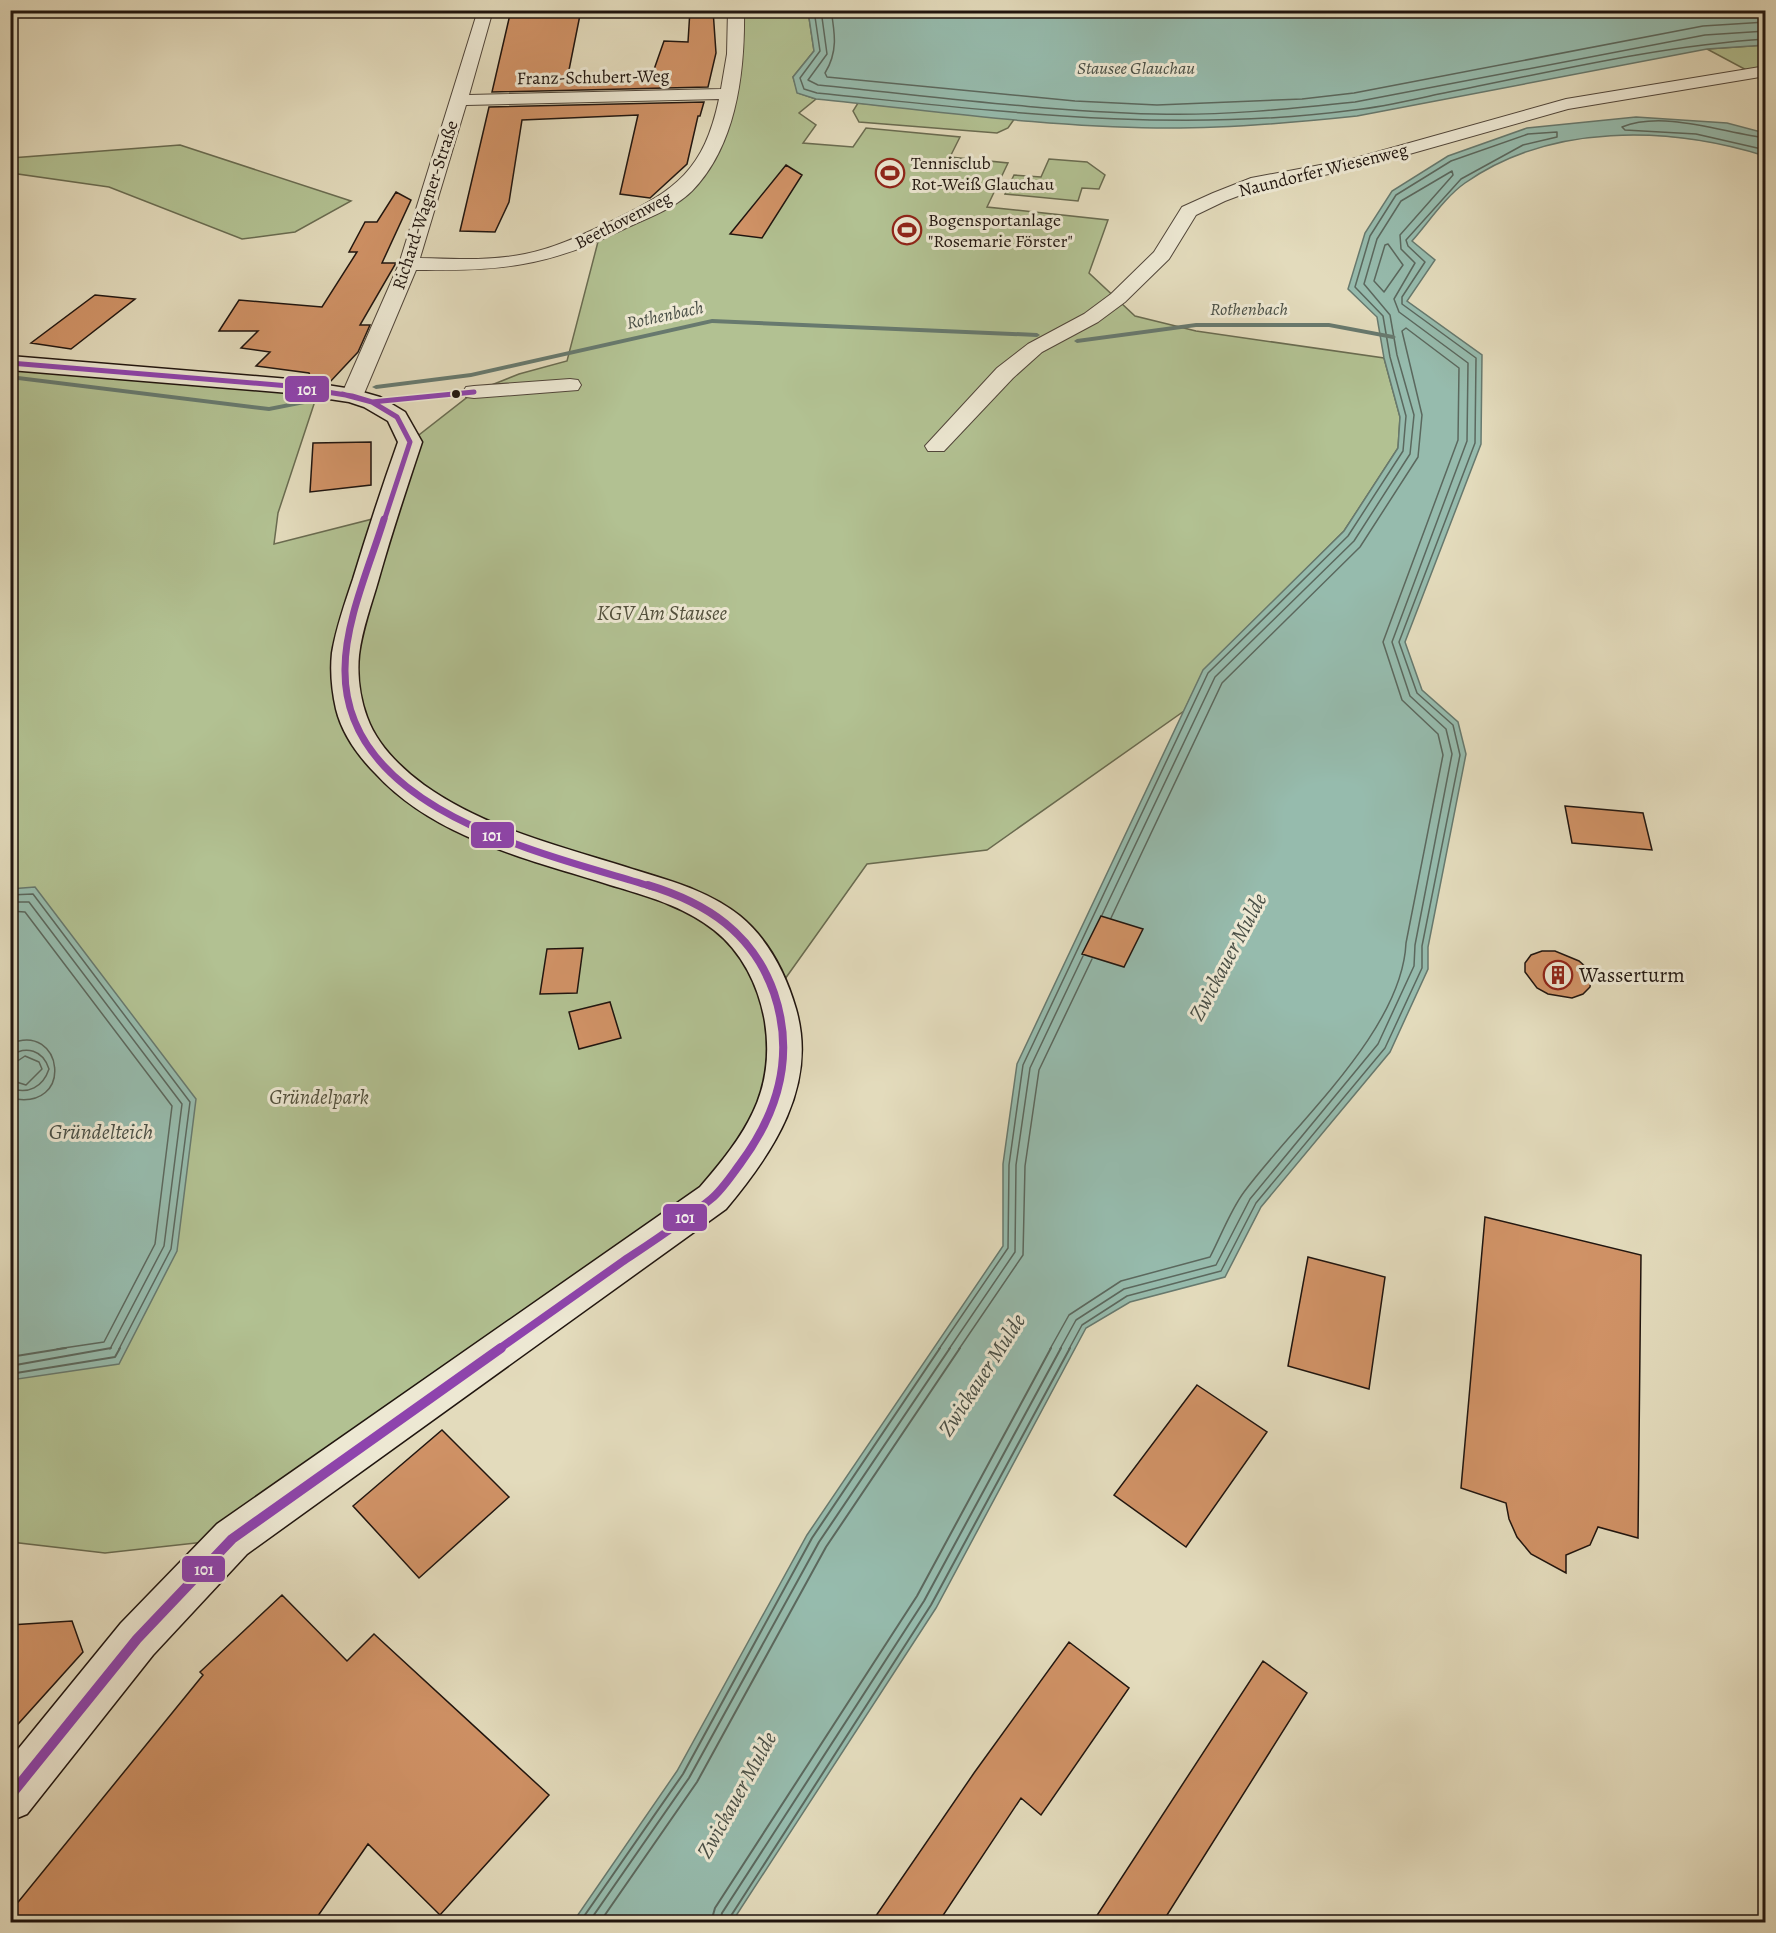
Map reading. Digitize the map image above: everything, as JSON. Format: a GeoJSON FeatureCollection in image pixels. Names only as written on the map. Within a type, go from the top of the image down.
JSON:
{"type":"FeatureCollection","features":[{"type":"Feature","properties":{"kind":"street","name":"Richard-Wagner-Straße"},"geometry":{"type":"LineString","coordinates":[[352,396],[409,264],[486,10]]}},
{"type":"Feature","properties":{"kind":"street","name":"Beethovenweg"},"geometry":{"type":"LineString","coordinates":[[409,264],[484,264],[539,257],[574,245],[654,208],[685,187],[703,163],[725,109],[738,42],[736,10]]}},
{"type":"Feature","properties":{"kind":"street","name":"Naundorfer Wiesenweg"},"geometry":{"type":"LineString","coordinates":[[936,446],[1005,374],[1035,348],[1090,318],[1118,298],[1162,255],[1189,212],[1218,197],[1257,182],[1364,161],[1566,104],[1766,71]]}},
{"type":"Feature","properties":{"kind":"street","name":"Franz-Schubert-Weg"},"geometry":{"type":"LineString","coordinates":[[459,100],[728,94]]}},
{"type":"Feature","properties":{"kind":"street"},"geometry":{"type":"LineString","coordinates":[[10,363],[289,386],[352,396],[372,402],[397,417],[410,442],[378,537],[345,662],[351,711],[366,742],[394,779],[448,816],[550,854],[681,895],[710,912],[738,932],[760,960],[775,993],[786,1033],[786,1062],[780,1096],[766,1128],[746,1160],[713,1198],[232,1539],[137,1639],[10,1797]]}},
{"type":"Feature","properties":{"kind":"street"},"geometry":{"type":"LineString","coordinates":[[474,392],[570,385]]}},
{"type":"Feature","properties":{"kind":"green space"},"geometry":{"type":"Polygon","coordinates":[[[736,10],[808,11],[814,51],[793,77],[798,93],[816,99],[799,113],[816,125],[803,143],[853,147],[866,128],[960,137],[950,157],[1008,163],[987,207],[1108,220],[1089,273],[1135,316],[1196,331],[1384,358],[1400,417],[1398,448],[1344,531],[1204,670],[1184,711],[987,850],[867,864],[775,993],[786,1033],[746,1160],[232,1539],[105,1553],[11,1542],[11,362],[293,387],[315,401],[278,513],[274,544],[384,516],[410,442],[474,392],[519,374],[567,361],[600,234],[685,187],[711,145],[736,10]]]}},
{"type":"Feature","properties":{"kind":"green space"},"geometry":{"type":"Polygon","coordinates":[[[1765,45],[1765,80],[1707,49],[1765,45]]]}},
{"type":"Feature","properties":{"kind":"green space"},"geometry":{"type":"Polygon","coordinates":[[[858,103],[1015,118],[1008,128],[997,133],[859,122],[853,111],[858,103]]]}},
{"type":"Feature","properties":{"kind":"green space"},"geometry":{"type":"Polygon","coordinates":[[[180,145],[351,201],[295,232],[242,239],[109,187],[11,173],[11,158],[180,145]]]}},
{"type":"Feature","properties":{"kind":"green space"},"geometry":{"type":"Polygon","coordinates":[[[1049,159],[1087,162],[1105,175],[1099,189],[1082,188],[1078,201],[1005,194],[1014,175],[1041,177],[1049,159]]]}},
{"type":"Feature","properties":{"kind":"water","name":"Stausee Glauchau"},"geometry":{"type":"Polygon","coordinates":[[[1765,10],[1766,45],[1707,49],[1357,116],[1232,126],[1114,127],[943,113],[816,99],[797,93],[793,77],[814,51],[808,11],[1765,10]]]}},
{"type":"Feature","properties":{"kind":"water","name":"Zwickauer Mulde"},"geometry":{"type":"Polygon","coordinates":[[[1636,117],[1727,123],[1765,133],[1765,156],[1690,139],[1650,136],[1611,136],[1572,140],[1534,149],[1498,163],[1465,183],[1444,203],[1412,241],[1435,260],[1407,301],[1482,355],[1481,444],[1405,642],[1422,690],[1458,722],[1466,754],[1428,947],[1428,969],[1390,1052],[1261,1207],[1225,1277],[1130,1302],[1086,1328],[936,1608],[732,1922],[573,1922],[677,1771],[807,1535],[1003,1246],[1003,1164],[1017,1064],[1203,670],[1344,531],[1398,448],[1400,417],[1384,358],[1377,317],[1348,289],[1365,233],[1392,191],[1448,156],[1527,128],[1636,117]]]}},
{"type":"Feature","properties":{"kind":"water","name":"Gründelteich"},"geometry":{"type":"Polygon","coordinates":[[[35,887],[196,1099],[177,1251],[119,1364],[11,1380],[10,889],[35,887]]]}},
{"type":"Feature","properties":{"kind":"building"},"geometry":{"type":"Polygon","coordinates":[[[511,10],[581,10],[568,75],[588,74],[588,80],[651,78],[664,41],[688,42],[690,10],[713,10],[716,53],[708,87],[492,92],[511,10]]]}},
{"type":"Feature","properties":{"kind":"building"},"geometry":{"type":"Polygon","coordinates":[[[704,102],[700,116],[698,116],[687,164],[650,198],[620,194],[638,115],[522,120],[509,202],[495,232],[460,231],[489,107],[704,102]]]}},
{"type":"Feature","properties":{"kind":"building"},"geometry":{"type":"Polygon","coordinates":[[[786,165],[802,175],[762,238],[730,234],[786,165]]]}},
{"type":"Feature","properties":{"kind":"building"},"geometry":{"type":"Polygon","coordinates":[[[396,192],[411,200],[382,263],[396,263],[360,325],[370,325],[358,352],[329,383],[312,380],[309,373],[256,366],[270,352],[241,348],[258,331],[219,331],[239,300],[322,307],[357,252],[349,252],[365,222],[377,222],[396,192]]]}},
{"type":"Feature","properties":{"kind":"building"},"geometry":{"type":"Polygon","coordinates":[[[95,295],[135,299],[71,349],[31,343],[95,295]]]}},
{"type":"Feature","properties":{"kind":"building"},"geometry":{"type":"Polygon","coordinates":[[[371,442],[371,485],[310,492],[313,443],[371,442]]]}},
{"type":"Feature","properties":{"kind":"building"},"geometry":{"type":"Polygon","coordinates":[[[1565,806],[1643,813],[1652,850],[1572,843],[1565,806]]]}},
{"type":"Feature","properties":{"kind":"building"},"geometry":{"type":"Polygon","coordinates":[[[1101,916],[1143,929],[1124,967],[1082,954],[1101,916]]]}},
{"type":"Feature","properties":{"kind":"building"},"geometry":{"type":"Polygon","coordinates":[[[583,948],[577,993],[540,994],[547,949],[583,948]]]}},
{"type":"Feature","properties":{"kind":"building","name":"Wasserturm"},"geometry":{"type":"Polygon","coordinates":[[[1542,951],[1555,951],[1579,961],[1588,969],[1591,978],[1590,987],[1583,994],[1572,998],[1548,994],[1537,988],[1525,972],[1525,963],[1531,955],[1542,951]]]}},
{"type":"Feature","properties":{"kind":"building"},"geometry":{"type":"Polygon","coordinates":[[[610,1002],[621,1038],[579,1049],[569,1012],[610,1002]]]}},
{"type":"Feature","properties":{"kind":"building"},"geometry":{"type":"Polygon","coordinates":[[[1485,1217],[1641,1255],[1638,1538],[1598,1527],[1590,1545],[1566,1555],[1566,1573],[1531,1554],[1517,1537],[1509,1519],[1506,1503],[1461,1488],[1485,1217]]]}},
{"type":"Feature","properties":{"kind":"building"},"geometry":{"type":"Polygon","coordinates":[[[1308,1257],[1385,1277],[1369,1389],[1288,1366],[1308,1257]]]}},
{"type":"Feature","properties":{"kind":"building"},"geometry":{"type":"Polygon","coordinates":[[[1197,1385],[1267,1432],[1186,1547],[1114,1495],[1197,1385]]]}},
{"type":"Feature","properties":{"kind":"building"},"geometry":{"type":"Polygon","coordinates":[[[442,1430],[509,1497],[419,1578],[353,1506],[442,1430]]]}},
{"type":"Feature","properties":{"kind":"building"},"geometry":{"type":"Polygon","coordinates":[[[282,1595],[347,1661],[374,1634],[549,1795],[440,1915],[368,1844],[313,1923],[10,1923],[10,1912],[203,1675],[200,1672],[282,1595]]]}},
{"type":"Feature","properties":{"kind":"building"},"geometry":{"type":"Polygon","coordinates":[[[72,1621],[83,1652],[10,1733],[10,1625],[72,1621]]]}},
{"type":"Feature","properties":{"kind":"building"},"geometry":{"type":"Polygon","coordinates":[[[1069,1642],[1129,1688],[1041,1815],[1021,1798],[938,1923],[871,1923],[974,1773],[1069,1642]]]}},
{"type":"Feature","properties":{"kind":"building"},"geometry":{"type":"Polygon","coordinates":[[[1263,1661],[1307,1693],[1162,1923],[1092,1923],[1263,1661]]]}},
{"type":"Feature","properties":{"kind":"waterway","name":"Rothenbach"},"geometry":{"type":"LineString","coordinates":[[376,387],[471,375],[712,321],[1037,335]]}},
{"type":"Feature","properties":{"kind":"waterway","name":"Rothenbach"},"geometry":{"type":"LineString","coordinates":[[1077,341],[1196,325],[1329,325],[1393,337]]}},
{"type":"Feature","properties":{"kind":"waterway","name":"Rothenbach"},"geometry":{"type":"LineString","coordinates":[[10,377],[269,409],[325,398]]}},
{"type":"Feature","properties":{"kind":"transit line","name":"101"},"geometry":{"type":"LineString","coordinates":[[10,363],[289,386],[352,396],[372,402],[397,417],[410,442],[356,611],[346,652],[345,675],[348,701],[354,721],[362,736],[388,769],[412,791],[440,810],[469,825],[532,850],[666,891],[716,915],[746,941],[760,963],[775,998],[784,1038],[784,1064],[771,1112],[745,1157],[713,1198],[232,1539],[137,1639],[10,1796]]}},
{"type":"Feature","properties":{"kind":"transit line","name":"101"},"geometry":{"type":"LineString","coordinates":[[342,394],[372,402],[474,392]]}},
{"type":"Feature","properties":{"kind":"place","name":"Tennisclub Rot-Weiß Glauchau"},"geometry":{"type":"Point","coordinates":[890,173]}},
{"type":"Feature","properties":{"kind":"place","name":"Bogensportanlage \"Rosemarie Förster\""},"geometry":{"type":"Point","coordinates":[907,230]}},
{"type":"Feature","properties":{"kind":"place","name":"Wasserturm"},"geometry":{"type":"Point","coordinates":[1558,975]}},
{"type":"Feature","properties":{"kind":"park label","name":"KGV Am Stausee"},"geometry":{"type":"Point","coordinates":[662,613]}},
{"type":"Feature","properties":{"kind":"park label","name":"Gründelpark"},"geometry":{"type":"Point","coordinates":[319,1097]}}]}
